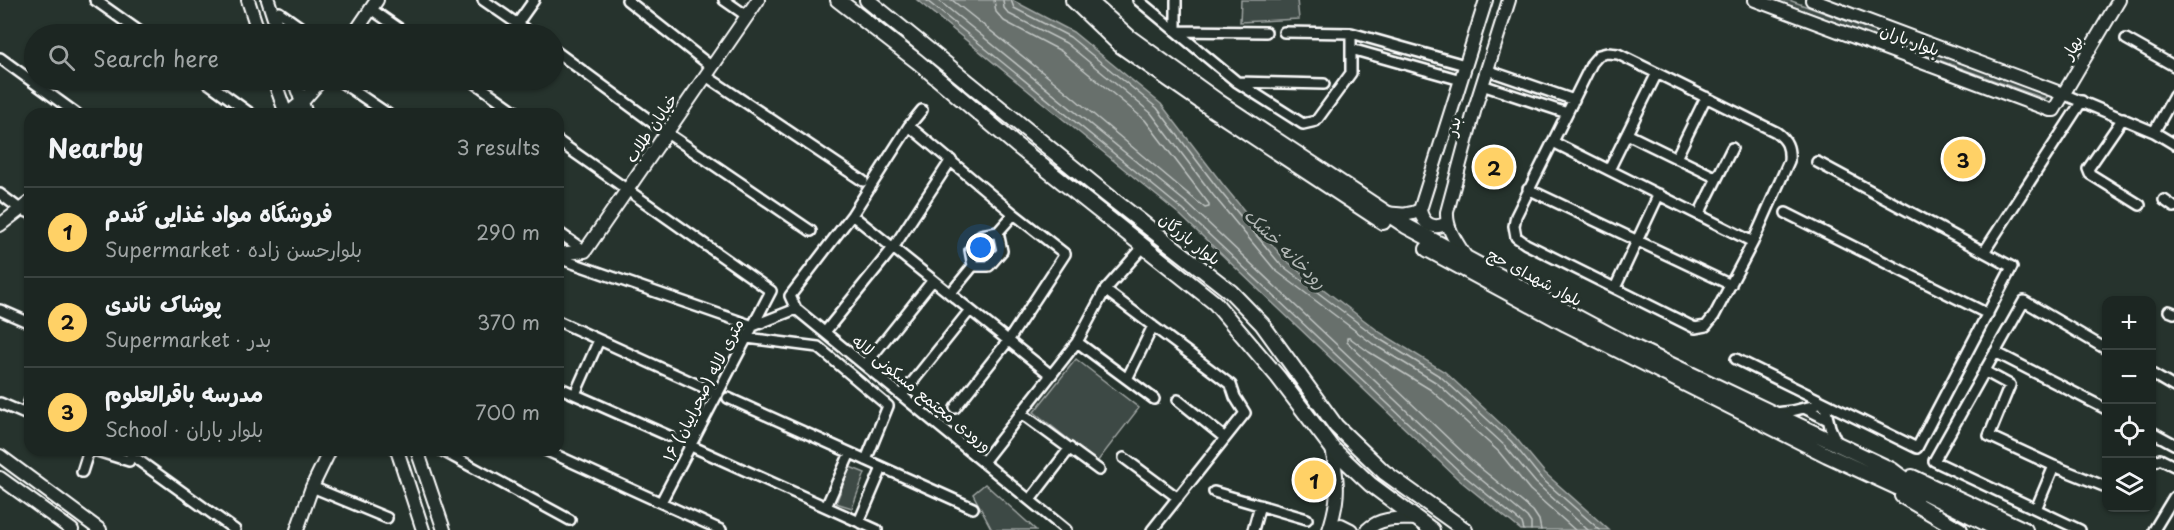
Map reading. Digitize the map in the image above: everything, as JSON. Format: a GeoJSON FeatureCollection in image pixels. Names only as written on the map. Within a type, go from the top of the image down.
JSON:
{"type":"FeatureCollection","features":[{"type":"Feature","properties":{"kind":"main road","name":"بلوار بازرگان"},"geometry":{"type":"LineString","coordinates":[[838,0],[918,62],[1016,145],[1185,278],[1221,310],[1278,377],[1332,448],[1370,484],[1432,530]]}},
{"type":"Feature","properties":{"kind":"main road","name":"بلوار بازرگان"},"geometry":{"type":"LineString","coordinates":[[867,0],[1232,292],[1262,324],[1336,426],[1384,472],[1465,530]]}},
{"type":"Feature","properties":{"kind":"main road","name":"بلوار شهدای حج"},"geometry":{"type":"LineString","coordinates":[[1073,0],[1120,45],[1216,112],[1414,242],[1566,324],[1884,482],[1906,490],[1979,530]]}},
{"type":"Feature","properties":{"kind":"main road","name":"بلوار شهدای حج"},"geometry":{"type":"LineString","coordinates":[[1088,0],[1129,37],[1384,212],[1625,343],[1892,470],[1916,488],[1999,530]]}},
{"type":"Feature","properties":{"kind":"main road"},"geometry":{"type":"LineString","coordinates":[[1016,145],[1032,134]]}},
{"type":"Feature","properties":{"kind":"main road"},"geometry":{"type":"LineString","coordinates":[[1892,470],[1922,481],[2025,530]]}},
{"type":"Feature","properties":{"kind":"main road"},"geometry":{"type":"LineString","coordinates":[[1884,482],[1908,501],[1960,530]]}},
{"type":"Feature","properties":{"kind":"street"},"geometry":{"type":"LineString","coordinates":[[95,0],[129,24]]}},
{"type":"Feature","properties":{"kind":"street"},"geometry":{"type":"LineString","coordinates":[[248,0],[256,24]]}},
{"type":"Feature","properties":{"kind":"street"},"geometry":{"type":"LineString","coordinates":[[268,0],[276,24]]}},
{"type":"Feature","properties":{"kind":"street"},"geometry":{"type":"LineString","coordinates":[[483,0],[518,24],[534,0]]}},
{"type":"Feature","properties":{"kind":"street"},"geometry":{"type":"LineString","coordinates":[[627,0],[709,72],[863,181]]}},
{"type":"Feature","properties":{"kind":"street"},"geometry":{"type":"LineString","coordinates":[[724,0],[747,16]]}},
{"type":"Feature","properties":{"kind":"street","name":"خیابان طلاب"},"geometry":{"type":"LineString","coordinates":[[585,251],[758,0]]}},
{"type":"Feature","properties":{"kind":"street"},"geometry":{"type":"LineString","coordinates":[[1138,0],[1237,82],[1303,124],[1316,121],[1350,73],[1351,33]]}},
{"type":"Feature","properties":{"kind":"street"},"geometry":{"type":"LineString","coordinates":[[1176,0],[1176,31]]}},
{"type":"Feature","properties":{"kind":"street","name":"بدر"},"geometry":{"type":"LineString","coordinates":[[1420,210],[1486,0]]}},
{"type":"Feature","properties":{"kind":"street","name":"بدر"},"geometry":{"type":"LineString","coordinates":[[1447,223],[1447,212],[1486,70],[1509,0]]}},
{"type":"Feature","properties":{"kind":"street","name":"بلوار باران"},"geometry":{"type":"LineString","coordinates":[[1755,0],[2054,110]]}},
{"type":"Feature","properties":{"kind":"street","name":"بلوار باران"},"geometry":{"type":"LineString","coordinates":[[1812,0],[2063,94]]}},
{"type":"Feature","properties":{"kind":"street","name":"بهار"},"geometry":{"type":"LineString","coordinates":[[2054,110],[2119,0]]}},
{"type":"Feature","properties":{"kind":"street"},"geometry":{"type":"LineString","coordinates":[[361,24],[374,5],[396,24]]}},
{"type":"Feature","properties":{"kind":"street"},"geometry":{"type":"LineString","coordinates":[[279,12],[296,24]]}},
{"type":"Feature","properties":{"kind":"street"},"geometry":{"type":"LineString","coordinates":[[1176,31],[1266,32]]}},
{"type":"Feature","properties":{"kind":"street"},"geometry":{"type":"LineString","coordinates":[[1284,32],[1351,33],[1465,65]]}},
{"type":"Feature","properties":{"kind":"street"},"geometry":{"type":"LineString","coordinates":[[2126,39],[2174,66]]}},
{"type":"Feature","properties":{"kind":"street"},"geometry":{"type":"LineString","coordinates":[[1351,49],[1461,80]]}},
{"type":"Feature","properties":{"kind":"street"},"geometry":{"type":"LineString","coordinates":[[1618,54],[1706,97],[1776,132],[1785,139],[1790,150],[1790,161],[1754,242],[1714,316],[1706,326],[1695,328],[1516,237],[1514,226],[1516,216],[1528,189],[1592,63],[1599,55],[1618,54]]}},
{"type":"Feature","properties":{"kind":"street"},"geometry":{"type":"LineString","coordinates":[[564,57],[667,133],[811,231]]}},
{"type":"Feature","properties":{"kind":"street"},"geometry":{"type":"LineString","coordinates":[[0,58],[24,75]]}},
{"type":"Feature","properties":{"kind":"street"},"geometry":{"type":"LineString","coordinates":[[1441,75],[1447,60]]}},
{"type":"Feature","properties":{"kind":"street"},"geometry":{"type":"LineString","coordinates":[[1486,70],[1574,100]]}},
{"type":"Feature","properties":{"kind":"street"},"geometry":{"type":"LineString","coordinates":[[1609,170],[1657,73]]}},
{"type":"Feature","properties":{"kind":"street"},"geometry":{"type":"LineString","coordinates":[[1237,82],[1324,84]]}},
{"type":"Feature","properties":{"kind":"street"},"geometry":{"type":"LineString","coordinates":[[1517,96],[1523,83]]}},
{"type":"Feature","properties":{"kind":"street"},"geometry":{"type":"LineString","coordinates":[[1482,85],[1567,113]]}},
{"type":"Feature","properties":{"kind":"street"},"geometry":{"type":"LineString","coordinates":[[44,90],[69,108]]}},
{"type":"Feature","properties":{"kind":"street"},"geometry":{"type":"LineString","coordinates":[[218,90],[243,108]]}},
{"type":"Feature","properties":{"kind":"street"},"geometry":{"type":"LineString","coordinates":[[278,90],[284,108]]}},
{"type":"Feature","properties":{"kind":"street"},"geometry":{"type":"LineString","coordinates":[[298,90],[304,108]]}},
{"type":"Feature","properties":{"kind":"street"},"geometry":{"type":"LineString","coordinates":[[304,108],[315,90]]}},
{"type":"Feature","properties":{"kind":"street"},"geometry":{"type":"LineString","coordinates":[[353,90],[379,108]]}},
{"type":"Feature","properties":{"kind":"street"},"geometry":{"type":"LineString","coordinates":[[485,90],[511,108]]}},
{"type":"Feature","properties":{"kind":"street"},"geometry":{"type":"LineString","coordinates":[[2063,94],[2123,118],[2174,144]]}},
{"type":"Feature","properties":{"kind":"street"},"geometry":{"type":"LineString","coordinates":[[2154,132],[2174,96]]}},
{"type":"Feature","properties":{"kind":"street"},"geometry":{"type":"LineString","coordinates":[[1676,158],[1706,97]]}},
{"type":"Feature","properties":{"kind":"street"},"geometry":{"type":"LineString","coordinates":[[1984,252],[2082,101]]}},
{"type":"Feature","properties":{"kind":"street"},"geometry":{"type":"LineString","coordinates":[[564,258],[753,326],[796,309],[790,296],[852,215],[909,126],[922,110]]}},
{"type":"Feature","properties":{"kind":"street"},"geometry":{"type":"LineString","coordinates":[[2123,118],[2088,169],[2090,174],[2140,205]]}},
{"type":"Feature","properties":{"kind":"street"},"geometry":{"type":"LineString","coordinates":[[909,126],[1065,254],[1008,341],[955,408]]}},
{"type":"Feature","properties":{"kind":"street"},"geometry":{"type":"LineString","coordinates":[[1627,134],[1717,178]]}},
{"type":"Feature","properties":{"kind":"street"},"geometry":{"type":"LineString","coordinates":[[1553,142],[1754,242]]}},
{"type":"Feature","properties":{"kind":"street"},"geometry":{"type":"LineString","coordinates":[[564,145],[628,191]]}},
{"type":"Feature","properties":{"kind":"street"},"geometry":{"type":"LineString","coordinates":[[1699,214],[1732,148]]}},
{"type":"Feature","properties":{"kind":"street"},"geometry":{"type":"LineString","coordinates":[[825,332],[893,248],[951,160]]}},
{"type":"Feature","properties":{"kind":"street"},"geometry":{"type":"LineString","coordinates":[[1736,359],[1917,448],[2012,267],[1817,162]]}},
{"type":"Feature","properties":{"kind":"street"},"geometry":{"type":"LineString","coordinates":[[1528,189],[1731,285]]}},
{"type":"Feature","properties":{"kind":"street","name":"۱۶ متری لاله (صحراییان)"},"geometry":{"type":"LineString","coordinates":[[628,191],[771,291],[661,502]]}},
{"type":"Feature","properties":{"kind":"street"},"geometry":{"type":"LineString","coordinates":[[0,194],[24,206]]}},
{"type":"Feature","properties":{"kind":"street"},"geometry":{"type":"LineString","coordinates":[[1615,288],[1659,195]]}},
{"type":"Feature","properties":{"kind":"street"},"geometry":{"type":"LineString","coordinates":[[2164,200],[2174,207]]}},
{"type":"Feature","properties":{"kind":"street"},"geometry":{"type":"LineString","coordinates":[[0,225],[24,210]]}},
{"type":"Feature","properties":{"kind":"street"},"geometry":{"type":"LineString","coordinates":[[1384,212],[1402,215],[1420,210],[1426,223],[1433,226],[1447,223],[1467,259]]}},
{"type":"Feature","properties":{"kind":"street"},"geometry":{"type":"LineString","coordinates":[[1786,213],[1988,314]]}},
{"type":"Feature","properties":{"kind":"street"},"geometry":{"type":"LineString","coordinates":[[973,266],[970,250],[981,235],[998,232],[1014,214]]}},
{"type":"Feature","properties":{"kind":"street"},"geometry":{"type":"LineString","coordinates":[[852,215],[1051,375]]}},
{"type":"Feature","properties":{"kind":"street"},"geometry":{"type":"LineString","coordinates":[[973,266],[989,266],[1002,251],[998,232]]}},
{"type":"Feature","properties":{"kind":"street"},"geometry":{"type":"LineString","coordinates":[[564,236],[585,251]]}},
{"type":"Feature","properties":{"kind":"street"},"geometry":{"type":"LineString","coordinates":[[983,462],[1077,342],[1105,290],[1144,246]]}},
{"type":"Feature","properties":{"kind":"street"},"geometry":{"type":"LineString","coordinates":[[564,255],[585,251]]}},
{"type":"Feature","properties":{"kind":"street"},"geometry":{"type":"LineString","coordinates":[[950,294],[973,266]]}},
{"type":"Feature","properties":{"kind":"street"},"geometry":{"type":"LineString","coordinates":[[865,365],[933,280]]}},
{"type":"Feature","properties":{"kind":"street"},"geometry":{"type":"LineString","coordinates":[[1105,290],[1231,385],[1245,413],[1152,530]]}},
{"type":"Feature","properties":{"kind":"street"},"geometry":{"type":"LineString","coordinates":[[2080,530],[1934,461],[2024,301],[2102,347]]}},
{"type":"Feature","properties":{"kind":"street","name":"ورودی مجتمع مسکونی لاله"},"geometry":{"type":"LineString","coordinates":[[796,309],[1066,530]]}},
{"type":"Feature","properties":{"kind":"street"},"geometry":{"type":"LineString","coordinates":[[0,310],[24,320]]}},
{"type":"Feature","properties":{"kind":"street"},"geometry":{"type":"LineString","coordinates":[[902,396],[970,310]]}},
{"type":"Feature","properties":{"kind":"street"},"geometry":{"type":"LineString","coordinates":[[564,324],[718,394]]}},
{"type":"Feature","properties":{"kind":"street"},"geometry":{"type":"LineString","coordinates":[[1127,379],[1153,326]]}},
{"type":"Feature","properties":{"kind":"street"},"geometry":{"type":"LineString","coordinates":[[747,338],[818,347],[888,406],[866,460]]}},
{"type":"Feature","properties":{"kind":"street"},"geometry":{"type":"LineString","coordinates":[[575,394],[599,340]]}},
{"type":"Feature","properties":{"kind":"street"},"geometry":{"type":"LineString","coordinates":[[1077,342],[1154,399]]}},
{"type":"Feature","properties":{"kind":"street"},"geometry":{"type":"LineString","coordinates":[[1995,352],[2102,407]]}},
{"type":"Feature","properties":{"kind":"street"},"geometry":{"type":"LineString","coordinates":[[1984,371],[2010,385],[1989,436],[2102,485]]}},
{"type":"Feature","properties":{"kind":"street"},"geometry":{"type":"LineString","coordinates":[[2156,378],[2174,387]]}},
{"type":"Feature","properties":{"kind":"street"},"geometry":{"type":"LineString","coordinates":[[564,389],[669,436]]}},
{"type":"Feature","properties":{"kind":"street"},"geometry":{"type":"LineString","coordinates":[[728,398],[972,508]]}},
{"type":"Feature","properties":{"kind":"street"},"geometry":{"type":"LineString","coordinates":[[1178,400],[1225,438]]}},
{"type":"Feature","properties":{"kind":"street"},"geometry":{"type":"LineString","coordinates":[[0,403],[24,414]]}},
{"type":"Feature","properties":{"kind":"street"},"geometry":{"type":"LineString","coordinates":[[1774,413],[1824,403]]}},
{"type":"Feature","properties":{"kind":"street"},"geometry":{"type":"LineString","coordinates":[[1824,403],[1836,443]]}},
{"type":"Feature","properties":{"kind":"street"},"geometry":{"type":"LineString","coordinates":[[1804,408],[1828,420]]}},
{"type":"Feature","properties":{"kind":"street"},"geometry":{"type":"LineString","coordinates":[[1021,413],[1099,470]]}},
{"type":"Feature","properties":{"kind":"street"},"geometry":{"type":"LineString","coordinates":[[2156,435],[2174,444]]}},
{"type":"Feature","properties":{"kind":"street"},"geometry":{"type":"LineString","coordinates":[[691,446],[877,530]]}},
{"type":"Feature","properties":{"kind":"street"},"geometry":{"type":"LineString","coordinates":[[1030,500],[1070,448]]}},
{"type":"Feature","properties":{"kind":"street"},"geometry":{"type":"LineString","coordinates":[[1329,530],[1336,507],[1338,481],[1332,448]]}},
{"type":"Feature","properties":{"kind":"street"},"geometry":{"type":"LineString","coordinates":[[826,507],[850,453]]}},
{"type":"Feature","properties":{"kind":"street"},"geometry":{"type":"LineString","coordinates":[[0,456],[100,530]]}},
{"type":"Feature","properties":{"kind":"street"},"geometry":{"type":"LineString","coordinates":[[82,472],[87,456]]}},
{"type":"Feature","properties":{"kind":"street"},"geometry":{"type":"LineString","coordinates":[[113,456],[129,461],[131,456]]}},
{"type":"Feature","properties":{"kind":"street"},"geometry":{"type":"LineString","coordinates":[[297,530],[312,487],[327,456]]}},
{"type":"Feature","properties":{"kind":"street"},"geometry":{"type":"LineString","coordinates":[[399,456],[423,530]]}},
{"type":"Feature","properties":{"kind":"street"},"geometry":{"type":"LineString","coordinates":[[419,456],[444,530]]}},
{"type":"Feature","properties":{"kind":"street"},"geometry":{"type":"LineString","coordinates":[[452,456],[570,520]]}},
{"type":"Feature","properties":{"kind":"street"},"geometry":{"type":"LineString","coordinates":[[558,456],[721,530]]}},
{"type":"Feature","properties":{"kind":"street"},"geometry":{"type":"LineString","coordinates":[[1124,458],[1178,498]]}},
{"type":"Feature","properties":{"kind":"street"},"geometry":{"type":"LineString","coordinates":[[2156,461],[2160,459],[2174,466]]}},
{"type":"Feature","properties":{"kind":"street"},"geometry":{"type":"LineString","coordinates":[[138,460],[235,530]]}},
{"type":"Feature","properties":{"kind":"street"},"geometry":{"type":"LineString","coordinates":[[2036,509],[2054,466]]}},
{"type":"Feature","properties":{"kind":"street"},"geometry":{"type":"LineString","coordinates":[[859,522],[882,468]]}},
{"type":"Feature","properties":{"kind":"street"},"geometry":{"type":"LineString","coordinates":[[0,478],[72,530]]}},
{"type":"Feature","properties":{"kind":"street"},"geometry":{"type":"LineString","coordinates":[[312,487],[387,518]]}},
{"type":"Feature","properties":{"kind":"street"},"geometry":{"type":"LineString","coordinates":[[1214,492],[1307,519]]}},
{"type":"Feature","properties":{"kind":"street"},"geometry":{"type":"LineString","coordinates":[[2154,530],[2174,496]]}},
{"type":"Feature","properties":{"kind":"street"},"geometry":{"type":"LineString","coordinates":[[1253,530],[1260,505]]}},
{"type":"Feature","properties":{"kind":"street"},"geometry":{"type":"LineString","coordinates":[[1367,530],[1388,519],[1418,519]]}},
{"type":"Feature","properties":{"kind":"street"},"geometry":{"type":"LineString","coordinates":[[1329,530],[1341,525],[1352,530]]}},
{"type":"Feature","properties":{"kind":"shaded area"},"geometry":{"type":"Polygon","coordinates":[[[1241,0],[1297,0],[1299,19],[1240,22],[1241,0]]]}},
{"type":"Feature","properties":{"kind":"shaded area"},"geometry":{"type":"Polygon","coordinates":[[[1775,0],[1789,0],[2046,94],[2047,97],[2045,99],[1775,0]]]}},
{"type":"Feature","properties":{"kind":"shaded area"},"geometry":{"type":"Polygon","coordinates":[[[1076,359],[1139,408],[1097,462],[1034,412],[1076,359]]]}},
{"type":"Feature","properties":{"kind":"shaded area"},"geometry":{"type":"Polygon","coordinates":[[[850,467],[865,473],[852,508],[836,503],[850,467]]]}},
{"type":"Feature","properties":{"kind":"shaded area"},"geometry":{"type":"Polygon","coordinates":[[[985,484],[1036,530],[992,530],[973,494],[985,484]]]}},
{"type":"Feature","properties":{"kind":"water"},"geometry":{"type":"Polygon","coordinates":[[[917,0],[1012,0],[1073,32],[1161,104],[1284,259],[1381,333],[1445,372],[1515,437],[1545,473],[1609,530],[1521,530],[1458,479],[1179,214],[917,0]]]}},
{"type":"Feature","properties":{"kind":"place","name":"مدرسه باقرالعلوم"},"geometry":{"type":"Point","coordinates":[1963,159]}},
{"type":"Feature","properties":{"kind":"place","name":"پوشاک ناندی"},"geometry":{"type":"Point","coordinates":[1494,167]}},
{"type":"Feature","properties":{"kind":"place","name":"فروشگاه مواد غذایی گندم"},"geometry":{"type":"Point","coordinates":[1314,480]}},
{"type":"Feature","properties":{"kind":"water label","name":"رودخانه خشک"},"geometry":{"type":"Point","coordinates":[1285,249]}}]}
